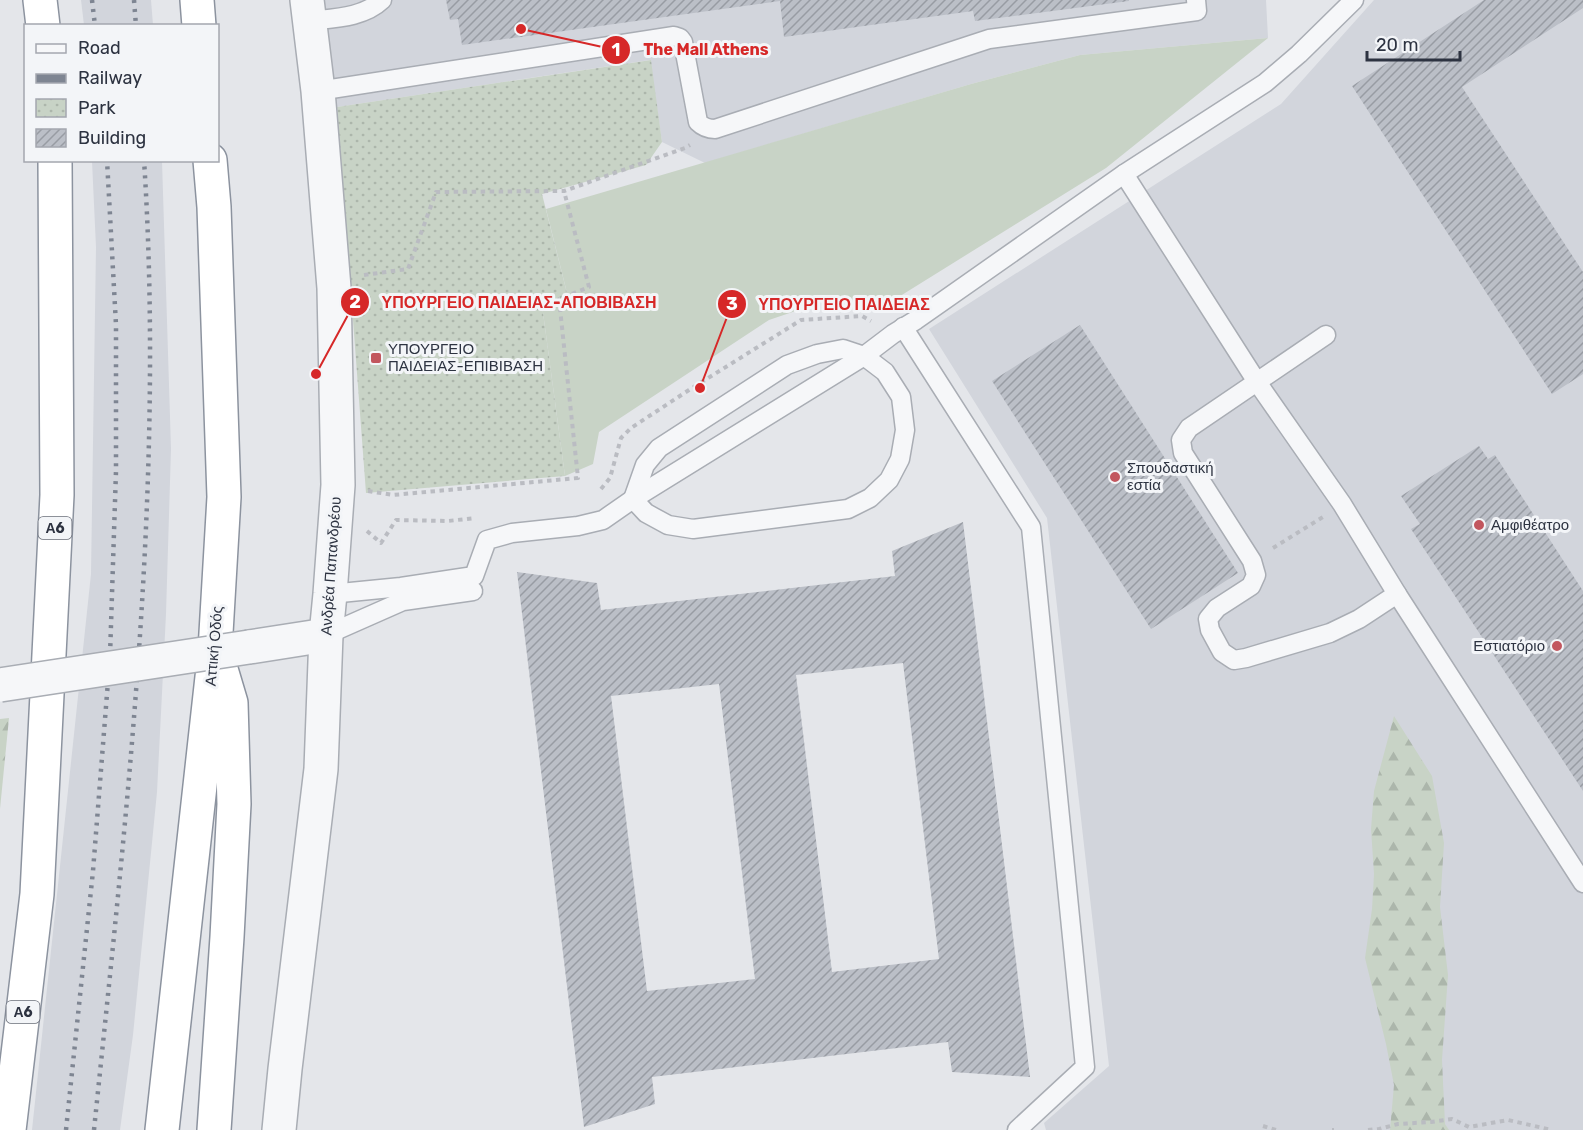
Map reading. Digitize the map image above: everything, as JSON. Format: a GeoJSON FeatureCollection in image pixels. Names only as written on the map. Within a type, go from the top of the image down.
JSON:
{"type":"FeatureCollection","features":[{"type":"Feature","properties":{"kind":"highway"},"geometry":{"type":"LineString","coordinates":[[40,0],[43,24]]}},
{"type":"Feature","properties":{"kind":"highway"},"geometry":{"type":"LineString","coordinates":[[197,0],[199,24]]}},
{"type":"Feature","properties":{"kind":"highway","name":"Α6"},"geometry":{"type":"LineString","coordinates":[[9,1130],[37,894],[57,495],[55,162]]}},
{"type":"Feature","properties":{"kind":"highway","name":"Αττική Οδός"},"geometry":{"type":"LineString","coordinates":[[162,1130],[215,650],[224,497],[214,207],[210,162]]}},
{"type":"Feature","properties":{"kind":"highway"},"geometry":{"type":"LineString","coordinates":[[214,1130],[234,804],[231,703],[215,650]]}},
{"type":"Feature","properties":{"kind":"street","name":"Ανδρέα Παπανδρέου"},"geometry":{"type":"LineString","coordinates":[[279,1130],[321,769],[326,635],[338,485],[333,280],[318,91],[308,11]]}},
{"type":"Feature","properties":{"kind":"street"},"geometry":{"type":"LineString","coordinates":[[0,685],[326,635]]}},
{"type":"Feature","properties":{"kind":"lane"},"geometry":{"type":"LineString","coordinates":[[308,11],[355,15],[377,5],[382,0]]}},
{"type":"Feature","properties":{"kind":"lane"},"geometry":{"type":"LineString","coordinates":[[318,91],[674,36],[680,38],[682,42],[698,122],[708,129],[714,129],[988,39],[1197,11],[1196,0]]}},
{"type":"Feature","properties":{"kind":"lane"},"geometry":{"type":"LineString","coordinates":[[473,583],[488,540],[512,533],[603,520],[633,499],[864,356],[1124,174],[1265,83],[1299,54],[1354,0]]}},
{"type":"Feature","properties":{"kind":"lane"},"geometry":{"type":"LineString","coordinates":[[1124,174],[1257,382],[1342,504],[1397,594],[1583,883]]}},
{"type":"Feature","properties":{"kind":"lane"},"geometry":{"type":"LineString","coordinates":[[898,331],[1031,527],[1085,1067],[1017,1130]]}},
{"type":"Feature","properties":{"kind":"lane"},"geometry":{"type":"LineString","coordinates":[[1326,335],[1189,428],[1181,440],[1183,453],[1252,561],[1256,575],[1251,586],[1217,608],[1208,619],[1210,630],[1222,652],[1234,660],[1246,658],[1330,633],[1359,619],[1397,594]]}},
{"type":"Feature","properties":{"kind":"lane"},"geometry":{"type":"LineString","coordinates":[[843,349],[864,356],[885,372],[901,397],[905,430],[900,459],[889,480],[870,498],[848,509],[693,530],[668,525],[646,513],[633,499],[645,465],[659,448],[787,365],[817,354],[843,349]]}},
{"type":"Feature","properties":{"kind":"lane"},"geometry":{"type":"LineString","coordinates":[[330,594],[473,583]]}},
{"type":"Feature","properties":{"kind":"lane"},"geometry":{"type":"LineString","coordinates":[[326,635],[403,601],[473,583]]}},
{"type":"Feature","properties":{"kind":"path"},"geometry":{"type":"LineString","coordinates":[[333,280],[408,269],[436,192],[564,192],[685,148],[696,141],[702,126]]}},
{"type":"Feature","properties":{"kind":"path"},"geometry":{"type":"LineString","coordinates":[[338,485],[393,495],[578,478],[559,299],[589,287],[564,192]]}},
{"type":"Feature","properties":{"kind":"path"},"geometry":{"type":"LineString","coordinates":[[594,496],[610,478],[621,438],[631,428],[801,320],[862,316],[898,331]]}},
{"type":"Feature","properties":{"kind":"path"},"geometry":{"type":"LineString","coordinates":[[1252,561],[1342,504]]}},
{"type":"Feature","properties":{"kind":"path"},"geometry":{"type":"LineString","coordinates":[[365,524],[367,531],[381,543],[396,520],[448,521],[483,517]]}},
{"type":"Feature","properties":{"kind":"path"},"geometry":{"type":"LineString","coordinates":[[1368,1130],[1398,1124],[1452,1119],[1469,1127],[1508,1120],[1552,1130]]}},
{"type":"Feature","properties":{"kind":"path"},"geometry":{"type":"LineString","coordinates":[[1263,1126],[1276,1130]]}},
{"type":"Feature","properties":{"kind":"shaded area"},"geometry":{"type":"Polygon","coordinates":[[[81,0],[151,0],[153,24],[84,24],[81,0]]]}},
{"type":"Feature","properties":{"kind":"shaded area"},"geometry":{"type":"Polygon","coordinates":[[[320,0],[1266,0],[1268,38],[1080,55],[971,84],[705,163],[662,142],[650,60],[337,107],[320,0]]]}},
{"type":"Feature","properties":{"kind":"shaded area"},"geometry":{"type":"Polygon","coordinates":[[[1374,0],[1583,0],[1583,1130],[1046,1130],[1044,1123],[1109,1066],[1047,518],[929,329],[1281,104],[1374,0]]]}},
{"type":"Feature","properties":{"kind":"shaded area"},"geometry":{"type":"Polygon","coordinates":[[[92,162],[162,162],[171,449],[166,614],[157,792],[133,1035],[120,1130],[32,1130],[91,574],[96,247],[92,162]]]}},
{"type":"Feature","properties":{"kind":"green space"},"geometry":{"type":"Polygon","coordinates":[[[1268,38],[1106,168],[897,298],[873,306],[825,301],[769,320],[599,432],[593,464],[565,476],[542,305],[568,297],[546,209],[971,84],[1080,55],[1268,38]]]}},
{"type":"Feature","properties":{"kind":"green space"},"geometry":{"type":"Polygon","coordinates":[[[651,60],[662,142],[646,165],[542,194],[568,297],[542,305],[565,476],[366,493],[337,107],[651,60]]]}},
{"type":"Feature","properties":{"kind":"green space"},"geometry":{"type":"Polygon","coordinates":[[[1394,716],[1432,776],[1444,843],[1440,907],[1448,975],[1442,1060],[1445,1124],[1449,1130],[1390,1130],[1394,1085],[1365,958],[1374,874],[1371,829],[1374,791],[1394,716]]]}},
{"type":"Feature","properties":{"kind":"green space"},"geometry":{"type":"Polygon","coordinates":[[[9,718],[0,809],[0,719],[9,718]]]}},
{"type":"Feature","properties":{"kind":"building"},"geometry":{"type":"Polygon","coordinates":[[[446,0],[1129,1],[975,21],[973,11],[784,37],[780,1],[462,45],[458,19],[450,20],[446,0]]]}},
{"type":"Feature","properties":{"kind":"building"},"geometry":{"type":"Polygon","coordinates":[[[1484,0],[1583,0],[1583,8],[1462,87],[1583,272],[1583,374],[1552,394],[1352,86],[1484,0]]]}},
{"type":"Feature","properties":{"kind":"building","name":"Σπουδαστική εστία"},"geometry":{"type":"Polygon","coordinates":[[[1080,325],[1238,573],[1151,629],[992,381],[1080,325]]]}},
{"type":"Feature","properties":{"kind":"building"},"geometry":{"type":"Polygon","coordinates":[[[1479,446],[1488,459],[1495,455],[1583,591],[1583,791],[1411,529],[1420,524],[1401,496],[1479,446]]]}},
{"type":"Feature","properties":{"kind":"building"},"geometry":{"type":"Polygon","coordinates":[[[963,522],[1030,1077],[952,1072],[948,1042],[652,1077],[655,1104],[584,1127],[517,572],[597,583],[601,610],[895,576],[892,551],[963,522]],[[903,663],[796,675],[832,972],[939,959],[903,663]],[[719,684],[611,696],[647,991],[755,979],[719,684]]]}},
{"type":"Feature","properties":{"kind":"railway"},"geometry":{"type":"LineString","coordinates":[[92,0],[95,24]]}},
{"type":"Feature","properties":{"kind":"railway"},"geometry":{"type":"LineString","coordinates":[[134,0],[136,24]]}},
{"type":"Feature","properties":{"kind":"railway"},"geometry":{"type":"LineString","coordinates":[[66,1130],[93,871],[110,656],[116,471],[116,325],[107,162]]}},
{"type":"Feature","properties":{"kind":"railway"},"geometry":{"type":"LineString","coordinates":[[94,1130],[130,767],[146,525],[150,403],[149,282],[144,162]]}},
{"type":"Feature","properties":{"kind":"place","name":"The Mall Athens"},"geometry":{"type":"Point","coordinates":[521,29]}},
{"type":"Feature","properties":{"kind":"place","name":"ΥΠΟΥΡΓΕΙΟ ΠΑΙΔΕΙΑΣ-ΕΠΙΒΙΒΑΣΗ"},"geometry":{"type":"Point","coordinates":[376,358]}},
{"type":"Feature","properties":{"kind":"place","name":"ΥΠΟΥΡΓΕΙΟ ΠΑΙΔΕΙΑΣ-ΑΠΟΒΙΒΑΣΗ"},"geometry":{"type":"Point","coordinates":[316,374]}},
{"type":"Feature","properties":{"kind":"place","name":"ΥΠΟΥΡΓΕΙΟ ΠΑΙΔΕΙΑΣ"},"geometry":{"type":"Point","coordinates":[700,388]}},
{"type":"Feature","properties":{"kind":"place","name":"Σπουδαστική εστία"},"geometry":{"type":"Point","coordinates":[1115,477]}},
{"type":"Feature","properties":{"kind":"place","name":"Αμφιθέατρο"},"geometry":{"type":"Point","coordinates":[1479,525]}},
{"type":"Feature","properties":{"kind":"place","name":"Εστιατόριο"},"geometry":{"type":"Point","coordinates":[1557,646]}}]}
